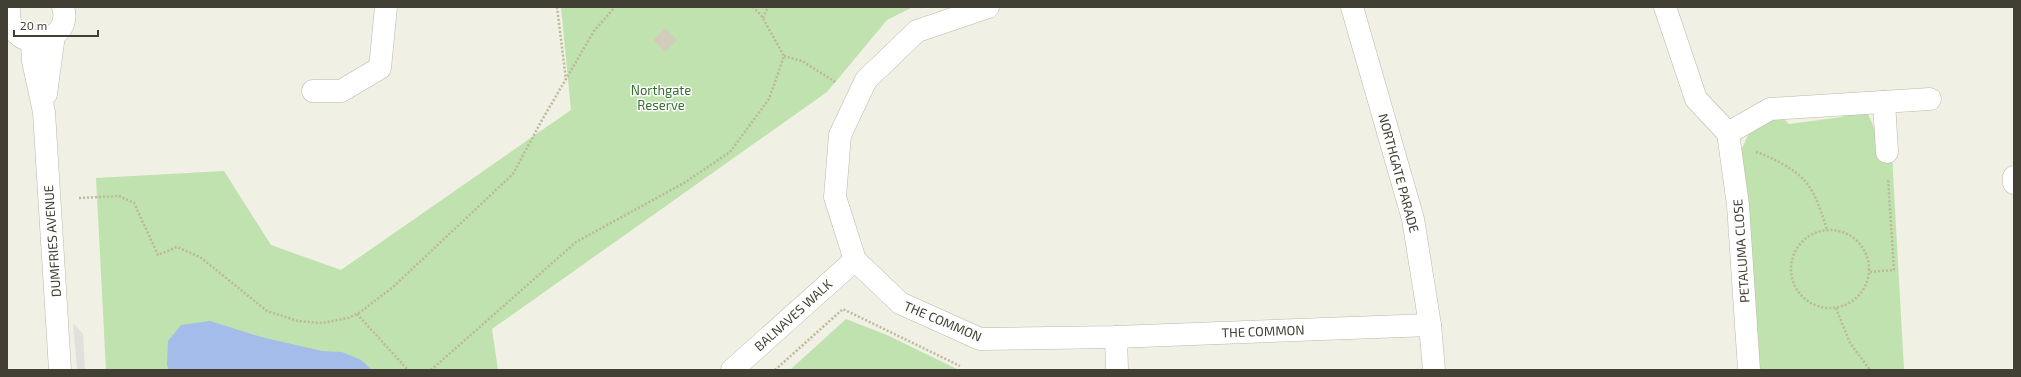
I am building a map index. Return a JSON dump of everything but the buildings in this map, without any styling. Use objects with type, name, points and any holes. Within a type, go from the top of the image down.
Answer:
[{"type":"street","name":"DUMFRIES AVENUE","points":[[9,7],[10,24],[33,61],[44,112],[60,370]]},
{"type":"street","points":[[18,35],[40,42],[54,35],[64,20],[63,7]]},
{"type":"street","points":[[313,91],[341,91],[380,68],[386,7]]},
{"type":"street","name":"THE COMMON","points":[[988,7],[917,31],[866,80],[840,135],[835,197],[855,260],[900,303],[980,339],[1116,337],[1430,325]]},
{"type":"street","name":"NORTHGATE PARADE","points":[[1352,7],[1413,219],[1430,325],[1434,369]]},
{"type":"street","points":[[1665,7],[1696,99],[1728,133],[1770,109],[1930,99]]},
{"type":"street","name":"DUMFRIES AVENUE","points":[[44,112],[54,35]]},
{"type":"street","points":[[1884,102],[1887,152]]},
{"type":"street","name":"PETALUMA CLOSE","points":[[1728,133],[1738,205],[1748,370]]},
{"type":"street","points":[[2014,177],[2014,183]]},
{"type":"street","name":"BALNAVES WALK","points":[[732,370],[855,260]]},
{"type":"street","points":[[1116,337],[1117,370]]},
{"type":"path","points":[[558,7],[566,81]]},
{"type":"path","points":[[79,198],[119,196],[134,203],[158,255],[177,247],[200,257],[267,311],[298,321],[322,323],[348,318],[357,314],[393,288],[513,174],[594,32],[615,7]]},
{"type":"path","points":[[753,7],[762,18],[784,56],[802,61],[840,85]]},
{"type":"path","points":[[762,18],[768,7]]},
{"type":"path","points":[[431,370],[576,242],[684,183],[730,152],[769,99],[784,56]]},
{"type":"path","points":[[1728,133],[1747,148],[1771,157],[1804,180],[1819,206],[1827,230]]},
{"type":"path","points":[[1870,272],[1894,270],[1887,152]]},
{"type":"path","points":[[1827,230],[1841,232],[1853,237],[1862,246],[1868,259],[1870,272],[1867,285],[1860,296],[1849,304],[1836,308],[1823,308],[1812,304],[1802,296],[1795,286],[1792,274],[1792,261],[1796,249],[1805,240],[1815,233],[1827,230]]},
{"type":"path","points":[[1836,308],[1850,343],[1870,370]]},
{"type":"path","points":[[775,370],[844,309],[960,366]]},
{"type":"path","points":[[357,314],[408,370]]},
{"type":"green space","name":"Northgate Reserve","points":[[561,7],[913,7],[887,20],[827,92],[492,329],[498,370],[106,370],[96,178],[224,171],[271,245],[341,270],[571,110]]},
{"type":"green space","points":[[1848,111],[1868,114],[1878,136],[1878,159],[1892,155],[1904,370],[1755,370],[1740,153],[1748,135],[1779,114],[1789,124],[1842,117]]},
{"type":"green space","points":[[846,319],[887,335],[959,370],[790,370]]},
{"type":"shaded area","points":[[73,323],[83,334],[85,370],[77,370]]},
{"type":"water","points":[[210,321],[261,337],[322,351],[342,352],[361,360],[372,370],[169,370],[167,365],[168,341],[181,325]]}]
